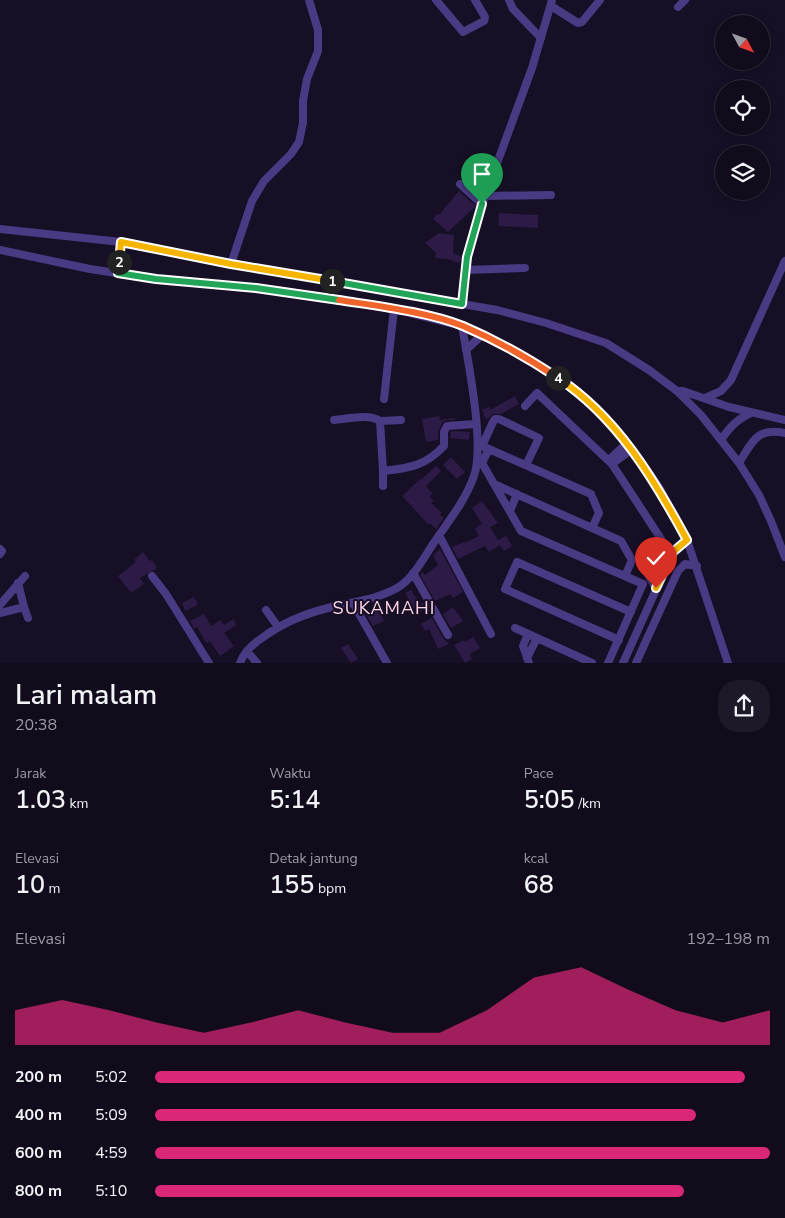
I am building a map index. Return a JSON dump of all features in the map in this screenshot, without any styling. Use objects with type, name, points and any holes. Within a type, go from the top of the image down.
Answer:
[{"type":"street","points":[[231,264],[252,201],[264,181],[291,154],[300,142],[303,122],[303,101],[307,79],[318,51],[318,30],[310,0]]},
{"type":"street","points":[[436,0],[463,32],[484,21],[485,17],[475,0]]},
{"type":"street","points":[[509,0],[517,14],[541,38]]},
{"type":"street","points":[[462,304],[469,246],[483,200],[552,3],[578,23],[582,22],[600,0]]},
{"type":"street","points":[[678,6],[685,0]]},
{"type":"street","points":[[460,184],[483,200],[551,195]]},
{"type":"street","points":[[0,229],[121,242],[231,264],[497,310],[593,338],[630,357],[677,391],[701,415],[738,463],[758,495],[783,544],[785,557]]},
{"type":"street","points":[[118,273],[121,242]]},
{"type":"street","points":[[0,250],[90,269],[156,279],[256,288],[394,309],[462,326],[526,358],[561,380],[595,408],[630,446],[658,487],[687,540],[728,663]]},
{"type":"street","points":[[705,398],[721,391],[731,380],[785,261]]},
{"type":"street","points":[[466,270],[525,268]]},
{"type":"street","points":[[384,399],[394,309]]},
{"type":"street","points":[[240,663],[247,651],[255,643],[278,627],[316,612],[353,603],[396,588],[413,573],[439,535],[464,497],[475,474],[477,458],[476,424],[462,326]]},
{"type":"street","points":[[466,350],[482,335]]},
{"type":"street","points":[[677,391],[683,391],[728,407],[785,420]]},
{"type":"street","points":[[525,406],[537,393],[611,462],[662,542],[661,550],[648,570],[648,575],[656,588]]},
{"type":"street","points":[[721,440],[732,425],[742,416],[751,413]]},
{"type":"street","points":[[334,420],[358,418],[376,418],[380,421],[402,420]]},
{"type":"street","points":[[526,465],[539,438],[499,419],[495,419],[482,446],[591,494],[600,513],[592,528]]},
{"type":"street","points":[[380,421],[383,486]]},
{"type":"street","points":[[383,471],[408,468],[424,462],[444,446],[444,432],[447,426],[476,424]]},
{"type":"street","points":[[738,463],[754,439],[763,433],[773,431],[785,433]]},
{"type":"street","points":[[611,462],[630,446]]},
{"type":"street","points":[[489,449],[482,463],[521,530],[643,584],[608,663]]},
{"type":"street","points":[[494,484],[622,541],[632,560],[625,576]]},
{"type":"street","points":[[510,511],[517,494]]},
{"type":"street","points":[[439,535],[491,634]]},
{"type":"street","points":[[623,663],[673,552],[687,540]]},
{"type":"street","points":[[0,549],[2,551],[0,554]]},
{"type":"street","points":[[619,640],[505,589],[517,562],[631,612]]},
{"type":"street","points":[[636,663],[678,571],[685,564],[697,566]]},
{"type":"street","points":[[413,573],[448,635]]},
{"type":"street","points":[[0,605],[25,576]]},
{"type":"street","points":[[152,576],[166,594],[209,663]]},
{"type":"street","points":[[18,583],[28,618]]},
{"type":"street","points":[[353,603],[387,663]]},
{"type":"street","points":[[0,613],[24,607]]},
{"type":"street","points":[[266,610],[278,627]]},
{"type":"street","points":[[515,628],[592,663]]},
{"type":"street","points":[[528,634],[523,646],[528,660]]},
{"type":"street","points":[[528,660],[537,638]]},
{"type":"street","points":[[247,651],[257,663]]},
{"type":"building","points":[[477,162],[486,175],[479,180],[483,184],[479,193],[466,182],[468,180],[464,176]]},
{"type":"building","points":[[459,191],[476,206],[448,232],[433,219],[437,214],[439,215]]},
{"type":"building","points":[[499,213],[538,215],[538,228],[498,226]]},
{"type":"building","points":[[439,233],[454,235],[453,253],[462,257],[459,263],[435,258],[436,253],[425,243]]},
{"type":"building","points":[[515,396],[519,404],[501,414],[493,414],[486,420],[482,410],[489,407],[490,410]]},
{"type":"building","points":[[439,416],[440,420],[455,418],[455,420],[446,420],[442,423],[438,432],[438,440],[426,442],[422,419]]},
{"type":"building","points":[[451,431],[470,432],[469,440],[450,438]]},
{"type":"building","points":[[451,457],[465,472],[457,479],[443,465]]},
{"type":"building","points":[[436,466],[441,471],[426,486],[433,494],[430,496],[434,501],[431,503],[442,513],[440,515],[444,518],[436,529],[430,523],[428,524],[402,496]]},
{"type":"building","points":[[482,501],[498,523],[490,527],[498,540],[506,536],[512,546],[504,551],[500,545],[489,552],[485,546],[458,559],[452,547],[479,536],[475,528],[482,524],[472,508]]},
{"type":"building","points":[[440,549],[463,592],[453,598],[450,594],[435,601],[420,575],[423,572],[425,575],[438,565],[433,555]]},
{"type":"building","points":[[143,552],[150,561],[152,560],[157,568],[140,578],[144,584],[131,593],[118,576],[136,562],[134,560]]},
{"type":"building","points":[[411,590],[420,604],[423,602],[426,608],[417,614],[405,593]]},
{"type":"building","points":[[194,597],[198,605],[185,611],[182,603]]},
{"type":"building","points":[[378,607],[384,621],[373,626],[365,613]]},
{"type":"building","points":[[453,607],[463,621],[451,628],[443,614]]},
{"type":"building","points":[[204,614],[211,626],[220,620],[224,625],[233,619],[236,625],[224,633],[234,646],[220,656],[210,641],[206,643],[197,627],[194,629],[190,621]]},
{"type":"building","points":[[432,618],[443,638],[449,644],[438,649],[429,629],[425,631],[421,624]]},
{"type":"building","points":[[473,637],[480,648],[470,654],[472,659],[465,663],[454,645],[464,640],[465,642]]},
{"type":"building","points":[[348,644],[358,659],[351,663],[341,648]]},
{"type":"district","name":"SUKAMAHI","points":[[384,608]]},
{"type":"route","points":[[482,204],[469,246],[462,304],[231,264],[121,242],[118,273],[156,279],[256,288],[394,309],[462,326],[502,344],[526,358],[561,380],[595,408],[631,448],[658,487],[687,540],[673,552],[656,588]]}]
